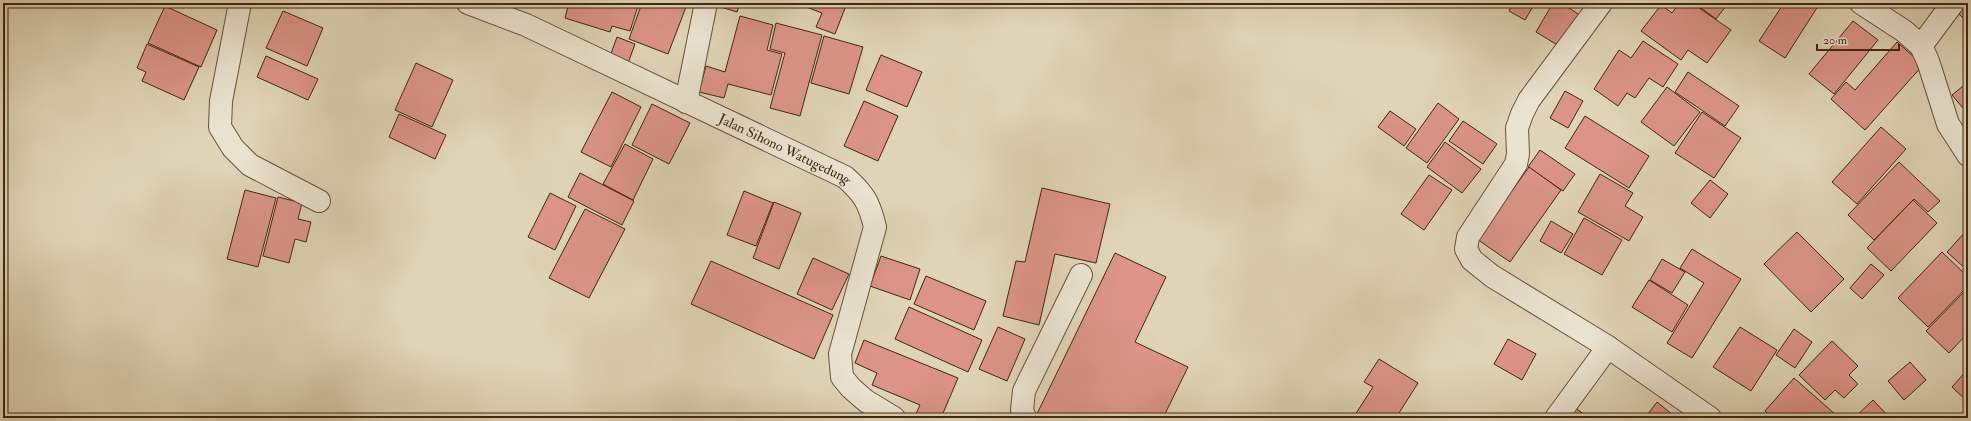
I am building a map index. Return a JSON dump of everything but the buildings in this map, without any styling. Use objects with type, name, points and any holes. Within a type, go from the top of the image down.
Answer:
[{"type":"street","points":[[240,3],[221,101],[220,127],[232,148],[250,165],[319,201]]},
{"type":"street","name":"Jalan Sihono Watugedung","points":[[468,3],[526,25],[845,177],[862,195],[870,207],[875,227],[840,354],[842,377],[851,388],[866,401],[894,418]]},
{"type":"street","points":[[686,102],[706,3]]},
{"type":"street","points":[[1601,3],[1529,100],[1517,128],[1518,154],[1516,164],[1468,236],[1466,249],[1472,260],[1492,276],[1608,347],[1710,418]]},
{"type":"street","points":[[1861,3],[1904,31],[1921,46],[1928,61],[1948,124],[1968,155]]},
{"type":"street","points":[[1921,46],[1953,3]]},
{"type":"street","points":[[1025,418],[1022,410],[1024,391],[1081,275]]},
{"type":"street","points":[[1556,418],[1608,347]]}]
